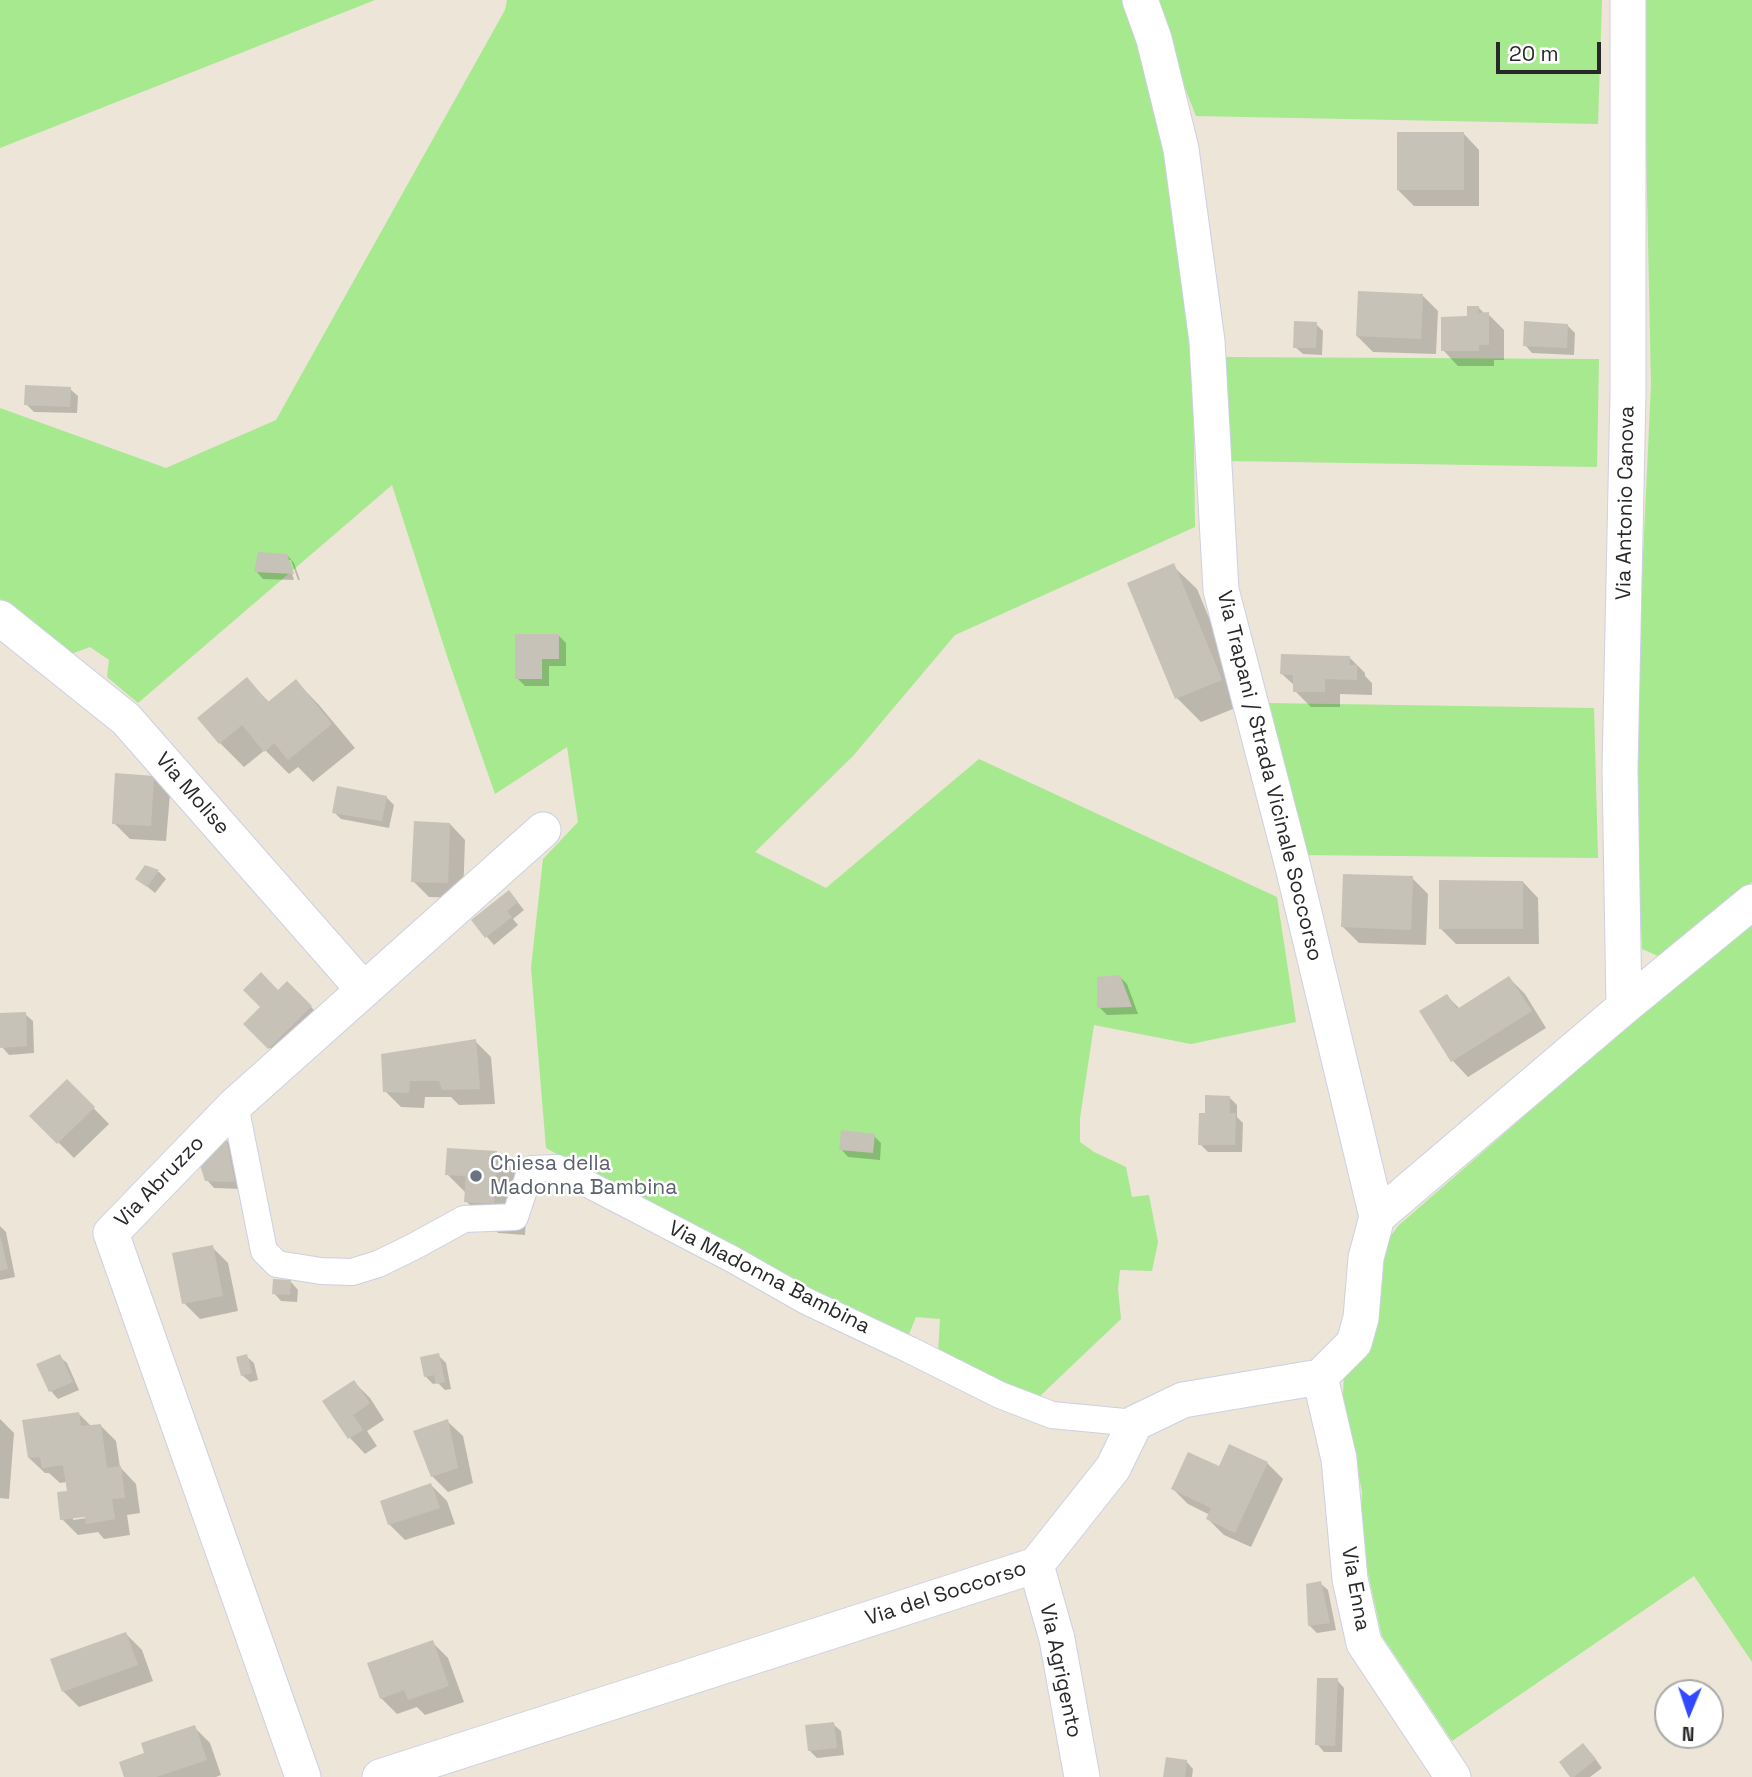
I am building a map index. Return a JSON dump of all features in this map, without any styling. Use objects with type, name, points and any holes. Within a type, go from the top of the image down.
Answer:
[{"type":"street","name":"Via Trapani / Strada Vicinale Soccorso","points":[[1140,0],[1154,38],[1183,163],[1207,341],[1221,590],[1293,867],[1377,1217]]},
{"type":"street","name":"Via Antonio Canova","points":[[1624,1007],[1620,770],[1628,393],[1628,0]]},
{"type":"street","name":"Via Molise","points":[[0,618],[126,719],[364,990]]},
{"type":"street","name":"Via Abruzzo","points":[[303,1777],[111,1233],[235,1105],[543,830]]},
{"type":"street","points":[[1135,1423],[1183,1401],[1320,1377],[1354,1343],[1361,1318],[1366,1258],[1377,1217],[1752,902]]},
{"type":"street","name":"Via Madonna Bambina","points":[[235,1105],[264,1251],[278,1264],[321,1271],[352,1272],[378,1264],[464,1219],[515,1217],[531,1169],[557,1168],[732,1259],[806,1301],[1000,1395],[1052,1415],[1135,1423]]},
{"type":"street","name":"Via Enna","points":[[1320,1377],[1339,1459],[1350,1579],[1364,1643],[1453,1777]]},
{"type":"street","name":"Via del Soccorso","points":[[380,1777],[1036,1565],[1113,1468],[1135,1423]]},
{"type":"street","name":"Via Agrigento","points":[[1036,1565],[1057,1639],[1082,1777]]},
{"type":"green space","points":[[0,0],[375,0],[0,148]]},
{"type":"green space","points":[[507,0],[1129,0],[1163,117],[1193,370],[1195,527],[955,635],[853,756],[755,852],[826,888],[979,759],[1277,897],[1296,1022],[1191,1044],[1094,1025],[1080,1118],[1080,1142],[1094,1152],[1126,1167],[1132,1197],[1149,1195],[1158,1242],[1152,1271],[1120,1270],[1118,1289],[1121,1319],[1040,1396],[1006,1388],[938,1354],[940,1319],[916,1317],[907,1339],[815,1295],[546,1148],[531,968],[543,859],[578,822],[567,747],[495,794],[392,485],[138,703],[107,677],[109,660],[90,647],[71,654],[0,599],[0,408],[166,468],[276,420],[505,10]]},
{"type":"green space","points":[[1150,0],[1602,0],[1598,124],[1196,116]]},
{"type":"green space","points":[[1643,0],[1752,0],[1752,882],[1658,956],[1642,949],[1633,768],[1651,385]]},
{"type":"green space","points":[[1222,357],[1599,359],[1597,467],[1228,461]]},
{"type":"green space","points":[[1268,703],[1594,708],[1598,858],[1303,855]]},
{"type":"green space","points":[[1752,918],[1752,1662],[1694,1576],[1452,1741],[1382,1636],[1360,1538],[1362,1492],[1343,1396],[1344,1370],[1382,1247],[1399,1225]]},
{"type":"building","points":[[1397,132],[1464,132],[1464,190],[1397,190]]},
{"type":"building","points":[[1358,291],[1423,294],[1421,339],[1356,336]]},
{"type":"building","points":[[1467,306],[1479,306],[1478,313],[1489,312],[1489,345],[1479,345],[1479,351],[1441,351],[1441,317],[1467,316]]},
{"type":"building","points":[[1294,321],[1317,322],[1316,348],[1293,348]]},
{"type":"building","points":[[1524,321],[1568,324],[1567,348],[1523,346]]},
{"type":"building","points":[[25,385],[71,387],[70,407],[24,405]]},
{"type":"building","points":[[258,552],[287,554],[294,574],[254,572]]},
{"type":"building","points":[[1174,563],[1222,680],[1175,699],[1127,583]]},
{"type":"building","points":[[515,634],[559,634],[559,659],[542,659],[542,679],[515,679]]},
{"type":"building","points":[[1281,654],[1350,656],[1350,665],[1357,665],[1357,680],[1325,679],[1325,692],[1293,692],[1293,675],[1280,674]]},
{"type":"building","points":[[247,677],[268,702],[296,679],[332,724],[288,760],[274,743],[264,752],[242,725],[219,744],[197,718]]},
{"type":"building","points":[[115,773],[154,776],[151,826],[112,824]]},
{"type":"building","points":[[337,786],[387,796],[382,821],[332,813]]},
{"type":"building","points":[[414,821],[450,823],[448,883],[411,882]]},
{"type":"building","points":[[145,865],[159,870],[147,887],[135,879]]},
{"type":"building","points":[[1343,874],[1413,876],[1411,930],[1341,927]]},
{"type":"building","points":[[1439,880],[1523,881],[1523,929],[1439,929]]},
{"type":"building","points":[[509,890],[518,902],[507,911],[512,917],[485,938],[471,920]]},
{"type":"building","points":[[261,972],[278,990],[287,981],[312,1006],[268,1049],[243,1024],[260,1007],[243,990]]},
{"type":"building","points":[[1120,975],[1132,1007],[1097,1008],[1097,977]]},
{"type":"building","points":[[1509,976],[1532,1011],[1451,1062],[1419,1011],[1447,994],[1457,1009]]},
{"type":"building","points":[[26,1012],[27,1046],[0,1048],[0,1013]]},
{"type":"building","points":[[476,1039],[480,1089],[442,1090],[439,1081],[410,1081],[409,1093],[383,1092],[381,1054]]},
{"type":"building","points":[[67,1079],[95,1107],[57,1144],[29,1116]]},
{"type":"building","points":[[1205,1095],[1230,1096],[1230,1113],[1236,1113],[1235,1145],[1198,1145],[1199,1113],[1205,1113]]},
{"type":"building","points":[[841,1130],[875,1134],[873,1153],[839,1150]]},
{"type":"building","points":[[226,1138],[235,1182],[205,1181],[199,1162]]},
{"type":"building","name":"Chiesa della Madonna Bambina","points":[[447,1148],[497,1151],[494,1204],[464,1202],[466,1176],[445,1175]]},
{"type":"building","points":[[0,1235],[8,1269],[0,1271]]},
{"type":"building","points":[[213,1245],[223,1296],[182,1304],[172,1253]]},
{"type":"building","points":[[273,1279],[291,1280],[290,1295],[272,1294]]},
{"type":"building","points":[[439,1353],[445,1382],[436,1384],[434,1375],[424,1377],[420,1357]]},
{"type":"building","points":[[60,1354],[73,1382],[49,1392],[36,1364]]},
{"type":"building","points":[[247,1354],[252,1373],[241,1376],[236,1357]]},
{"type":"building","points":[[354,1380],[370,1403],[353,1415],[363,1430],[348,1439],[322,1401]]},
{"type":"building","points":[[79,1412],[81,1426],[101,1424],[107,1468],[121,1466],[125,1498],[112,1499],[115,1519],[86,1524],[85,1517],[60,1520],[57,1492],[67,1491],[63,1465],[42,1468],[40,1457],[28,1458],[22,1420]]},
{"type":"building","points":[[448,1419],[458,1468],[431,1477],[413,1431]]},
{"type":"building","points":[[1229,1444],[1268,1462],[1235,1533],[1206,1519],[1211,1508],[1171,1489],[1188,1452],[1219,1466]]},
{"type":"building","points":[[431,1483],[440,1508],[388,1525],[380,1501]]},
{"type":"building","points":[[1321,1581],[1330,1623],[1308,1626],[1306,1584]]},
{"type":"building","points":[[126,1632],[138,1665],[62,1692],[50,1659]]},
{"type":"building","points":[[433,1640],[449,1686],[408,1700],[404,1690],[380,1699],[367,1663]]},
{"type":"building","points":[[1317,1678],[1338,1678],[1335,1746],[1315,1745]]},
{"type":"building","points":[[834,1722],[837,1748],[808,1751],[805,1725]]},
{"type":"building","points":[[195,1725],[207,1760],[156,1777],[124,1777],[119,1762],[144,1753],[141,1743]]},
{"type":"building","points":[[1583,1743],[1596,1759],[1574,1777],[1570,1777],[1559,1762]]},
{"type":"building","points":[[1166,1757],[1187,1760],[1185,1777],[1163,1777]]},
{"type":"place","name":"Chiesa della Madonna Bambina","points":[[476,1176]]}]
